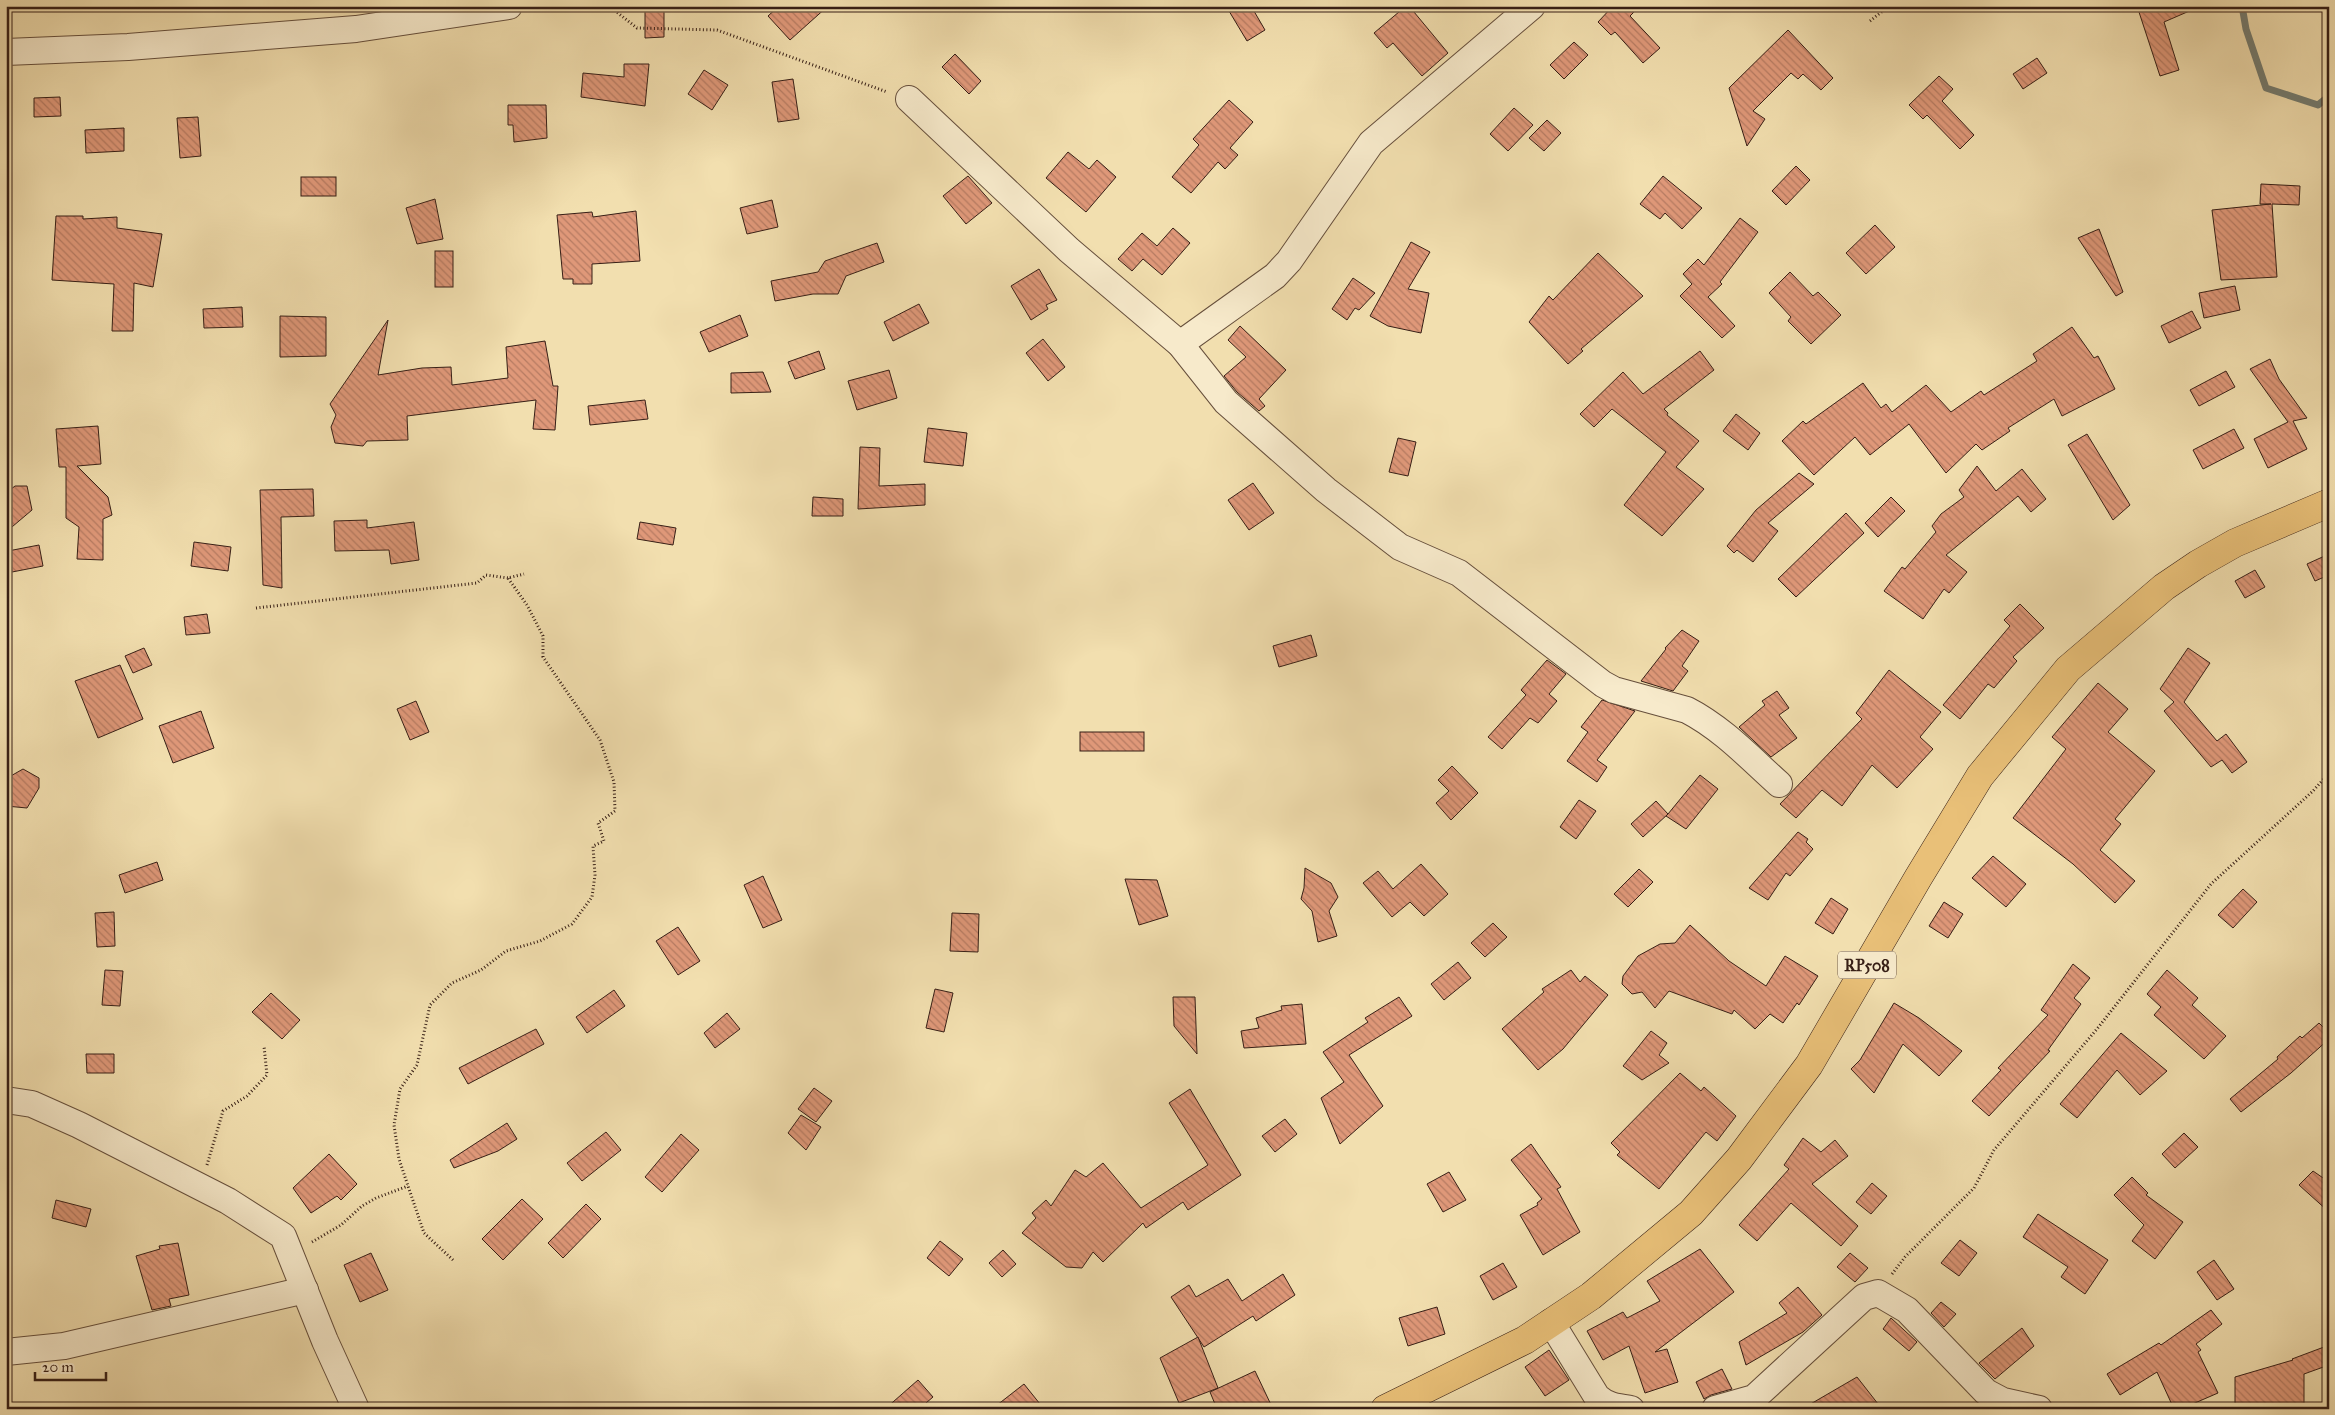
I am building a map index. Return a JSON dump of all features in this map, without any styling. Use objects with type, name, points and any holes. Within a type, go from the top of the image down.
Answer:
[{"type":"main road","name":"RP508","points":[[1385,1409],[1526,1340],[1591,1296],[1691,1213],[1739,1159],[1809,1065],[1980,776],[2068,669],[2164,587],[2198,564],[2235,544],[2329,503]]},
{"type":"street","points":[[6,52],[128,47],[356,29],[509,6]]},
{"type":"street","points":[[1180,344],[1275,276],[1289,261],[1371,143],[1532,6]]},
{"type":"street","points":[[909,99],[1069,250],[1180,344],[1226,402],[1326,490],[1400,547],[1459,573],[1614,690],[1687,710],[1697,715],[1739,748],[1779,784]]},
{"type":"street","points":[[6,1100],[32,1104],[200,1186],[228,1201],[282,1236],[356,1409]]},
{"type":"street","points":[[6,1352],[64,1346],[305,1290]]},
{"type":"street","points":[[1715,1409],[1754,1398],[1864,1297],[1878,1293],[1907,1310],[1986,1392],[2003,1401],[2039,1409]]},
{"type":"street","points":[[1551,1322],[1597,1397],[1604,1403],[1614,1407],[1631,1409]]},
{"type":"path","points":[[609,6],[637,28],[717,30],[909,99]]},
{"type":"path","points":[[1870,21],[1889,6]]},
{"type":"path","points":[[256,608],[476,583],[486,575],[508,578],[524,574]]},
{"type":"path","points":[[453,1260],[424,1233],[399,1159],[394,1125],[400,1088],[417,1065],[430,1005],[452,983],[481,970],[506,952],[540,941],[572,924],[592,897],[595,875],[593,846],[604,841],[598,824],[615,811],[614,782],[600,740],[543,657],[543,636],[527,605],[508,578]]},
{"type":"path","points":[[1878,1293],[1905,1257],[1974,1188],[1994,1150],[2097,1029],[2211,884],[2313,791],[2329,774]]},
{"type":"path","points":[[200,1186],[223,1111],[247,1096],[267,1075],[264,1046]]},
{"type":"path","points":[[292,1257],[341,1225],[362,1206],[376,1198],[408,1186]]},
{"type":"building","points":[[645,6],[664,6],[664,37],[645,38]]},
{"type":"building","points":[[779,6],[828,6],[790,40],[768,16]]},
{"type":"building","points":[[1226,6],[1251,6],[1265,30],[1247,41]]},
{"type":"building","points":[[1406,6],[1409,6],[1448,53],[1422,76],[1393,43],[1387,48],[1374,33]]},
{"type":"building","points":[[1613,6],[1640,6],[1630,16],[1660,48],[1643,63],[1615,32],[1611,35],[1598,22]]},
{"type":"building","points":[[2137,6],[2201,6],[2164,22],[2179,70],[2160,76]]},
{"type":"building","points":[[1788,30],[1833,78],[1821,90],[1803,74],[1798,79],[1791,73],[1753,111],[1765,119],[1747,146],[1729,88]]},
{"type":"building","points":[[1574,42],[1588,55],[1564,79],[1550,65]]},
{"type":"building","points":[[955,54],[981,81],[969,94],[942,67]]},
{"type":"building","points":[[2037,58],[2047,73],[2023,89],[2013,74]]},
{"type":"building","points":[[624,64],[649,64],[645,106],[581,97],[583,73],[624,77]]},
{"type":"building","points":[[704,70],[728,85],[712,110],[688,94]]},
{"type":"building","points":[[1939,76],[1953,89],[1942,101],[1974,135],[1960,149],[1927,115],[1923,119],[1909,105]]},
{"type":"building","points":[[793,79],[799,119],[778,122],[772,82]]},
{"type":"building","points":[[60,97],[61,116],[34,117],[34,98]]},
{"type":"building","points":[[1229,100],[1253,122],[1230,148],[1238,155],[1225,169],[1218,162],[1191,193],[1172,177],[1199,145],[1193,139]]},
{"type":"building","points":[[508,105],[546,105],[547,138],[514,142],[513,125],[508,125]]},
{"type":"building","points":[[1514,108],[1533,125],[1508,151],[1490,134]]},
{"type":"building","points":[[198,117],[201,156],[180,158],[177,118]]},
{"type":"building","points":[[1547,120],[1561,133],[1544,151],[1529,138]]},
{"type":"building","points":[[124,128],[124,151],[86,153],[85,130]]},
{"type":"building","points":[[1068,152],[1089,169],[1097,160],[1116,177],[1086,212],[1046,178]]},
{"type":"building","points":[[1796,166],[1810,180],[1786,205],[1772,191]]},
{"type":"building","points":[[968,176],[992,203],[966,224],[943,196]]},
{"type":"building","points":[[1663,176],[1702,208],[1682,229],[1665,213],[1660,219],[1640,204]]},
{"type":"building","points":[[301,177],[336,177],[336,196],[301,196]]},
{"type":"building","points":[[2261,184],[2300,186],[2299,205],[2272,204],[2277,277],[2221,280],[2212,210],[2271,204],[2260,204]]},
{"type":"building","points":[[435,199],[443,239],[417,244],[406,208]]},
{"type":"building","points":[[772,200],[778,227],[747,234],[740,208]]},
{"type":"building","points":[[636,211],[640,261],[592,264],[592,284],[573,284],[573,279],[563,279],[557,215],[592,212],[593,217]]},
{"type":"building","points":[[56,216],[83,216],[83,219],[117,217],[117,228],[162,234],[153,287],[134,283],[133,331],[112,331],[114,284],[52,280]]},
{"type":"building","points":[[1740,218],[1758,232],[1720,282],[1722,284],[1708,297],[1735,326],[1722,338],[1680,296],[1692,284],[1683,274],[1698,259],[1704,265]]},
{"type":"building","points":[[1875,225],[1895,247],[1866,274],[1846,253]]},
{"type":"building","points":[[1173,228],[1190,243],[1162,275],[1143,259],[1132,271],[1118,259],[1142,233],[1157,246]]},
{"type":"building","points":[[2099,229],[2123,292],[2116,296],[2078,238]]},
{"type":"building","points":[[1411,242],[1430,252],[1408,289],[1429,293],[1421,333],[1388,326],[1370,316]]},
{"type":"building","points":[[877,243],[884,262],[846,276],[838,294],[813,294],[775,301],[771,281],[818,272],[825,261]]},
{"type":"building","points":[[435,251],[453,251],[453,287],[435,287]]},
{"type":"building","points":[[1598,253],[1643,296],[1581,349],[1583,351],[1568,364],[1529,322],[1549,296],[1553,300]]},
{"type":"building","points":[[1039,269],[1057,300],[1046,305],[1048,309],[1031,320],[1011,286]]},
{"type":"building","points":[[1790,272],[1813,296],[1818,292],[1841,315],[1811,344],[1788,321],[1791,317],[1769,293]]},
{"type":"building","points":[[1353,278],[1375,293],[1359,310],[1355,308],[1347,320],[1332,309]]},
{"type":"building","points":[[2235,286],[2240,310],[2204,318],[2199,293]]},
{"type":"building","points":[[919,304],[929,323],[893,341],[884,322]]},
{"type":"building","points":[[242,307],[243,327],[204,328],[203,309]]},
{"type":"building","points":[[2192,311],[2201,328],[2169,343],[2161,326]]},
{"type":"building","points":[[740,315],[748,336],[709,352],[700,332]]},
{"type":"building","points":[[280,316],[326,317],[326,356],[280,357]]},
{"type":"building","points":[[388,320],[378,375],[422,368],[451,367],[452,385],[508,378],[506,347],[545,341],[553,386],[558,386],[555,430],[533,429],[536,400],[407,416],[408,440],[367,441],[363,446],[335,443],[331,427],[336,415],[330,404]]},
{"type":"building","points":[[1240,326],[1286,370],[1259,399],[1265,406],[1259,411],[1237,392],[1224,376],[1246,357],[1228,340]]},
{"type":"building","points":[[2072,327],[2094,358],[2098,356],[2115,389],[2062,416],[2054,399],[2008,428],[2010,431],[1982,450],[1976,444],[1946,473],[1909,424],[1870,455],[1855,437],[1814,475],[1782,441],[1803,421],[1806,424],[1863,383],[1881,408],[1886,404],[1892,412],[1926,385],[1951,412],[1981,391],[1984,395],[2037,361],[2033,354]]},
{"type":"building","points":[[1043,339],[1065,367],[1048,381],[1026,353]]},
{"type":"building","points":[[819,351],[825,369],[795,379],[788,362]]},
{"type":"building","points":[[1700,351],[1714,370],[1664,409],[1668,413],[1667,415],[1699,441],[1676,467],[1704,489],[1662,536],[1624,505],[1666,452],[1612,409],[1594,427],[1580,414],[1623,372],[1643,394]]},
{"type":"building","points":[[2270,359],[2279,379],[2307,418],[2293,421],[2307,449],[2268,468],[2254,439],[2288,422],[2250,369]]},
{"type":"building","points":[[889,370],[897,398],[857,410],[848,381]]},
{"type":"building","points":[[2226,371],[2235,387],[2199,406],[2190,390]]},
{"type":"building","points":[[763,372],[771,392],[731,393],[731,373]]},
{"type":"building","points":[[645,400],[648,419],[590,425],[588,406]]},
{"type":"building","points":[[1736,414],[1760,433],[1748,450],[1723,431]]},
{"type":"building","points":[[98,426],[101,464],[77,466],[108,497],[112,515],[103,519],[103,560],[77,559],[79,527],[66,518],[66,467],[59,467],[56,429]]},
{"type":"building","points":[[928,428],[967,433],[963,466],[924,462]]},
{"type":"building","points":[[2234,429],[2244,448],[2203,469],[2193,450]]},
{"type":"building","points":[[2087,434],[2130,505],[2113,520],[2068,445]]},
{"type":"building","points":[[1398,438],[1416,442],[1408,476],[1389,472]]},
{"type":"building","points":[[860,447],[880,448],[879,486],[925,484],[925,505],[858,509]]},
{"type":"building","points":[[1977,466],[1996,491],[2022,469],[2046,499],[2031,512],[2018,496],[1946,555],[1967,572],[1949,593],[1944,589],[1923,619],[1884,591],[1902,567],[1905,569],[1936,532],[1932,526],[1941,514],[1964,497],[1959,490]]},
{"type":"building","points":[[1799,473],[1814,484],[1768,523],[1778,531],[1753,562],[1737,550],[1734,553],[1727,546],[1756,510]]},
{"type":"building","points":[[1253,483],[1274,513],[1249,530],[1228,500]]},
{"type":"building","points":[[15,486],[27,486],[32,510],[6,532],[6,493]]},
{"type":"building","points":[[313,489],[314,516],[281,517],[282,588],[263,585],[260,490]]},
{"type":"building","points":[[813,497],[843,499],[843,516],[812,516]]},
{"type":"building","points":[[1891,497],[1905,511],[1878,537],[1865,523]]},
{"type":"building","points":[[1846,513],[1864,533],[1796,597],[1778,579]]},
{"type":"building","points":[[367,520],[367,528],[414,522],[419,560],[391,564],[389,550],[335,551],[334,521]]},
{"type":"building","points":[[640,522],[676,528],[673,545],[637,539]]},
{"type":"building","points":[[194,542],[231,547],[228,571],[191,566]]},
{"type":"building","points":[[39,545],[43,566],[12,572],[8,551]]},
{"type":"building","points":[[2329,554],[2329,575],[2315,581],[2307,564]]},
{"type":"building","points":[[2255,570],[2265,587],[2245,598],[2235,581]]},
{"type":"building","points":[[2020,604],[2044,628],[2013,657],[2017,661],[1994,688],[1988,684],[1960,719],[1943,705],[2010,626],[2004,620]]},
{"type":"building","points":[[207,614],[210,633],[186,635],[184,617]]},
{"type":"building","points":[[1682,630],[1699,641],[1682,666],[1688,671],[1673,691],[1641,681],[1665,648]]},
{"type":"building","points":[[1311,635],[1317,656],[1279,667],[1273,646]]},
{"type":"building","points":[[144,648],[152,665],[133,673],[125,656]]},
{"type":"building","points":[[2188,648],[2210,663],[2184,702],[2217,741],[2226,734],[2247,762],[2232,773],[2222,760],[2211,767],[2164,711],[2174,702],[2160,689]]},
{"type":"building","points":[[1547,660],[1566,674],[1549,694],[1557,701],[1538,723],[1530,718],[1502,749],[1488,737],[1526,695],[1521,690]]},
{"type":"building","points":[[120,665],[143,719],[98,738],[75,681]]},
{"type":"building","points":[[1889,670],[1941,712],[1920,737],[1933,749],[1897,788],[1872,765],[1842,806],[1822,790],[1796,818],[1780,804],[1862,719],[1856,713]]},
{"type":"building","points":[[2098,683],[2128,709],[2108,732],[2155,771],[2115,819],[2121,824],[2100,850],[2135,881],[2115,903],[2073,864],[2013,818],[2066,749],[2052,737]]},
{"type":"building","points":[[1777,691],[1789,708],[1779,715],[1797,738],[1771,757],[1739,727],[1765,705],[1762,701]]},
{"type":"building","points":[[1602,700],[1635,711],[1597,760],[1607,767],[1597,782],[1567,761],[1588,732],[1581,727]]},
{"type":"building","points":[[416,701],[429,732],[410,740],[397,709]]},
{"type":"building","points":[[201,711],[214,748],[173,763],[159,726]]},
{"type":"building","points":[[1080,732],[1144,732],[1144,751],[1080,751]]},
{"type":"building","points":[[1452,766],[1478,793],[1451,820],[1436,803],[1449,791],[1438,780]]},
{"type":"building","points":[[23,769],[39,778],[39,788],[27,808],[6,806],[6,790],[11,788],[9,777]]},
{"type":"building","points":[[1700,775],[1718,789],[1686,829],[1666,816]]},
{"type":"building","points":[[1579,800],[1596,811],[1576,839],[1560,827]]},
{"type":"building","points":[[1656,801],[1668,814],[1643,837],[1631,824]]},
{"type":"building","points":[[1798,832],[1808,839],[1806,842],[1813,849],[1790,876],[1786,873],[1768,900],[1749,888]]},
{"type":"building","points":[[1993,856],[2026,884],[2006,907],[1972,878]]},
{"type":"building","points":[[157,862],[163,880],[125,893],[119,875]]},
{"type":"building","points":[[1421,864],[1448,894],[1424,916],[1410,902],[1392,917],[1363,883],[1378,871],[1393,889]]},
{"type":"building","points":[[1305,868],[1331,883],[1338,897],[1329,911],[1337,936],[1318,942],[1312,911],[1301,899],[1304,888]]},
{"type":"building","points":[[1639,869],[1653,882],[1628,907],[1614,894]]},
{"type":"building","points":[[763,876],[782,920],[763,928],[744,885]]},
{"type":"building","points":[[1125,879],[1157,880],[1168,916],[1139,925]]},
{"type":"building","points":[[2243,889],[2257,902],[2233,928],[2218,915]]},
{"type":"building","points":[[1831,898],[1848,909],[1833,934],[1815,923]]},
{"type":"building","points":[[1944,902],[1963,914],[1948,938],[1929,926]]},
{"type":"building","points":[[114,912],[115,946],[97,947],[95,913]]},
{"type":"building","points":[[952,913],[979,914],[978,952],[950,951]]},
{"type":"building","points":[[1493,923],[1507,937],[1485,957],[1471,943]]},
{"type":"building","points":[[1690,925],[1729,961],[1766,986],[1785,956],[1818,976],[1799,1005],[1797,1003],[1783,1023],[1770,1014],[1755,1029],[1734,1010],[1732,1014],[1669,991],[1655,1008],[1642,992],[1632,994],[1622,984],[1623,976],[1638,956],[1660,944],[1675,943]]},
{"type":"building","points":[[678,927],[700,961],[678,975],[656,941]]},
{"type":"building","points":[[1458,962],[1471,978],[1444,1000],[1431,984]]},
{"type":"building","points":[[2073,964],[2090,978],[2074,998],[2081,1004],[2048,1050],[2050,1051],[1989,1116],[1972,1101],[2001,1070],[1998,1068],[2048,1015],[2041,1010]]},
{"type":"building","points":[[105,970],[123,971],[120,1006],[102,1005]]},
{"type":"building","points":[[1571,970],[1580,982],[1585,976],[1608,995],[1563,1049],[1538,1070],[1502,1029],[1544,992],[1542,989]]},
{"type":"building","points":[[2167,970],[2198,998],[2192,1005],[2226,1036],[2204,1059],[2154,1015],[2161,1007],[2147,994]]},
{"type":"building","points":[[935,989],[953,993],[944,1032],[926,1028]]},
{"type":"building","points":[[614,990],[625,1006],[587,1033],[576,1017]]},
{"type":"building","points":[[271,993],[300,1020],[282,1039],[252,1012]]},
{"type":"building","points":[[1173,997],[1195,997],[1197,1054],[1174,1026]]},
{"type":"building","points":[[1399,997],[1412,1016],[1349,1055],[1383,1106],[1340,1144],[1321,1098],[1344,1082],[1323,1052],[1368,1022],[1365,1018]]},
{"type":"building","points":[[1894,1003],[1919,1018],[1962,1051],[1939,1076],[1903,1044],[1874,1093],[1851,1069],[1860,1060]]},
{"type":"building","points":[[1302,1004],[1306,1044],[1244,1048],[1241,1031],[1259,1028],[1256,1018],[1282,1010],[1281,1006]]},
{"type":"building","points":[[727,1013],[740,1029],[715,1048],[704,1033]]},
{"type":"building","points":[[2319,1023],[2329,1033],[2329,1039],[2291,1073],[2241,1112],[2230,1099],[2278,1059],[2277,1057],[2300,1036],[2302,1038]]},
{"type":"building","points":[[536,1029],[544,1044],[468,1084],[459,1068]]},
{"type":"building","points":[[1651,1031],[1667,1043],[1659,1055],[1669,1063],[1642,1080],[1623,1066]]},
{"type":"building","points":[[2121,1033],[2167,1071],[2140,1095],[2117,1070],[2077,1118],[2060,1104]]},
{"type":"building","points":[[86,1054],[114,1054],[114,1073],[87,1073]]},
{"type":"building","points":[[1680,1073],[1701,1091],[1704,1087],[1736,1116],[1717,1141],[1706,1132],[1659,1189],[1617,1155],[1620,1152],[1611,1143]]},
{"type":"building","points":[[814,1088],[832,1101],[816,1122],[798,1109]]},
{"type":"building","points":[[1190,1089],[1241,1175],[1188,1210],[1183,1202],[1146,1228],[1143,1223],[1103,1262],[1093,1252],[1082,1268],[1066,1267],[1022,1233],[1036,1218],[1032,1213],[1046,1200],[1051,1206],[1075,1170],[1086,1177],[1103,1163],[1141,1208],[1208,1165],[1169,1103]]},
{"type":"building","points":[[801,1115],[821,1127],[806,1150],[788,1133]]},
{"type":"building","points":[[1285,1119],[1297,1134],[1275,1152],[1262,1136]]},
{"type":"building","points":[[507,1123],[517,1139],[498,1151],[454,1168],[450,1160]]},
{"type":"building","points":[[606,1132],[621,1150],[582,1181],[567,1163]]},
{"type":"building","points":[[2184,1133],[2198,1147],[2175,1168],[2162,1154]]},
{"type":"building","points":[[681,1134],[699,1150],[662,1192],[645,1177]]},
{"type":"building","points":[[1803,1138],[1821,1152],[1835,1140],[1848,1156],[1812,1184],[1858,1226],[1841,1246],[1791,1203],[1757,1241],[1739,1225],[1789,1169],[1784,1165]]},
{"type":"building","points":[[1531,1144],[1561,1187],[1557,1189],[1580,1232],[1543,1255],[1520,1215],[1538,1205],[1537,1203],[1542,1199],[1511,1160]]},
{"type":"building","points":[[329,1154],[357,1184],[341,1200],[337,1196],[311,1213],[293,1188]]},
{"type":"building","points":[[2313,1171],[2329,1182],[2329,1212],[2299,1185]]},
{"type":"building","points":[[1449,1172],[1466,1200],[1443,1212],[1427,1184]]},
{"type":"building","points":[[2132,1177],[2148,1193],[2146,1195],[2183,1222],[2155,1259],[2132,1241],[2144,1225],[2114,1195]]},
{"type":"building","points":[[1872,1183],[1887,1196],[1871,1214],[1856,1202]]},
{"type":"building","points":[[522,1199],[543,1219],[503,1260],[482,1239]]},
{"type":"building","points":[[56,1200],[91,1209],[86,1227],[52,1218]]},
{"type":"building","points":[[586,1204],[601,1219],[563,1258],[548,1243]]},
{"type":"building","points":[[2038,1214],[2108,1260],[2085,1294],[2061,1277],[2068,1267],[2023,1237]]},
{"type":"building","points":[[1960,1240],[1977,1253],[1959,1276],[1941,1263]]},
{"type":"building","points":[[940,1241],[963,1259],[949,1276],[927,1258]]},
{"type":"building","points":[[178,1243],[189,1295],[169,1299],[171,1306],[152,1310],[136,1256],[160,1249],[159,1246]]},
{"type":"building","points":[[1700,1249],[1734,1292],[1655,1352],[1667,1349],[1678,1382],[1645,1393],[1629,1346],[1603,1360],[1587,1331],[1623,1312],[1627,1318],[1660,1301],[1647,1281]]},
{"type":"building","points":[[1003,1250],[1016,1264],[1002,1277],[989,1263]]},
{"type":"building","points":[[371,1253],[388,1290],[360,1302],[344,1265]]},
{"type":"building","points":[[1850,1253],[1868,1268],[1855,1282],[1837,1267]]},
{"type":"building","points":[[2214,1260],[2234,1289],[2217,1300],[2197,1272]]},
{"type":"building","points":[[1503,1263],[1517,1287],[1493,1300],[1480,1276]]},
{"type":"building","points":[[1283,1274],[1295,1295],[1256,1321],[1253,1316],[1204,1347],[1171,1297],[1189,1285],[1196,1297],[1228,1279],[1242,1301]]},
{"type":"building","points":[[1798,1287],[1822,1315],[1803,1332],[1746,1365],[1739,1342],[1787,1313],[1779,1303]]},
{"type":"building","points":[[1941,1302],[1956,1314],[1944,1327],[1931,1313]]},
{"type":"building","points":[[1437,1307],[1445,1334],[1408,1346],[1399,1318]]},
{"type":"building","points":[[2211,1310],[2222,1324],[2196,1344],[2201,1350],[2198,1352],[2218,1393],[2181,1409],[2174,1409],[2157,1372],[2120,1395],[2107,1374],[2159,1343],[2161,1345]]},
{"type":"building","points":[[1891,1318],[1917,1342],[1909,1351],[1883,1329]]},
{"type":"building","points":[[2022,1328],[2034,1346],[1995,1379],[1979,1363]]},
{"type":"building","points":[[1198,1337],[1218,1388],[1179,1403],[1160,1358]]},
{"type":"building","points":[[2324,1347],[2329,1365],[2304,1374],[2304,1409],[2235,1409],[2235,1377],[2293,1360]]},
{"type":"building","points":[[1549,1350],[1569,1380],[1545,1396],[1525,1367]]},
{"type":"building","points":[[1722,1369],[1732,1389],[1704,1399],[1696,1382]]},
{"type":"building","points":[[1255,1371],[1273,1409],[1217,1409],[1210,1392]]},
{"type":"building","points":[[1857,1377],[1882,1409],[1802,1409]]},
{"type":"building","points":[[918,1380],[933,1397],[919,1409],[885,1409]]},
{"type":"building","points":[[1024,1384],[1044,1409],[992,1409]]},
{"type":"waterway","points":[[2242,6],[2246,29],[2266,88],[2318,105],[2329,96]]}]
